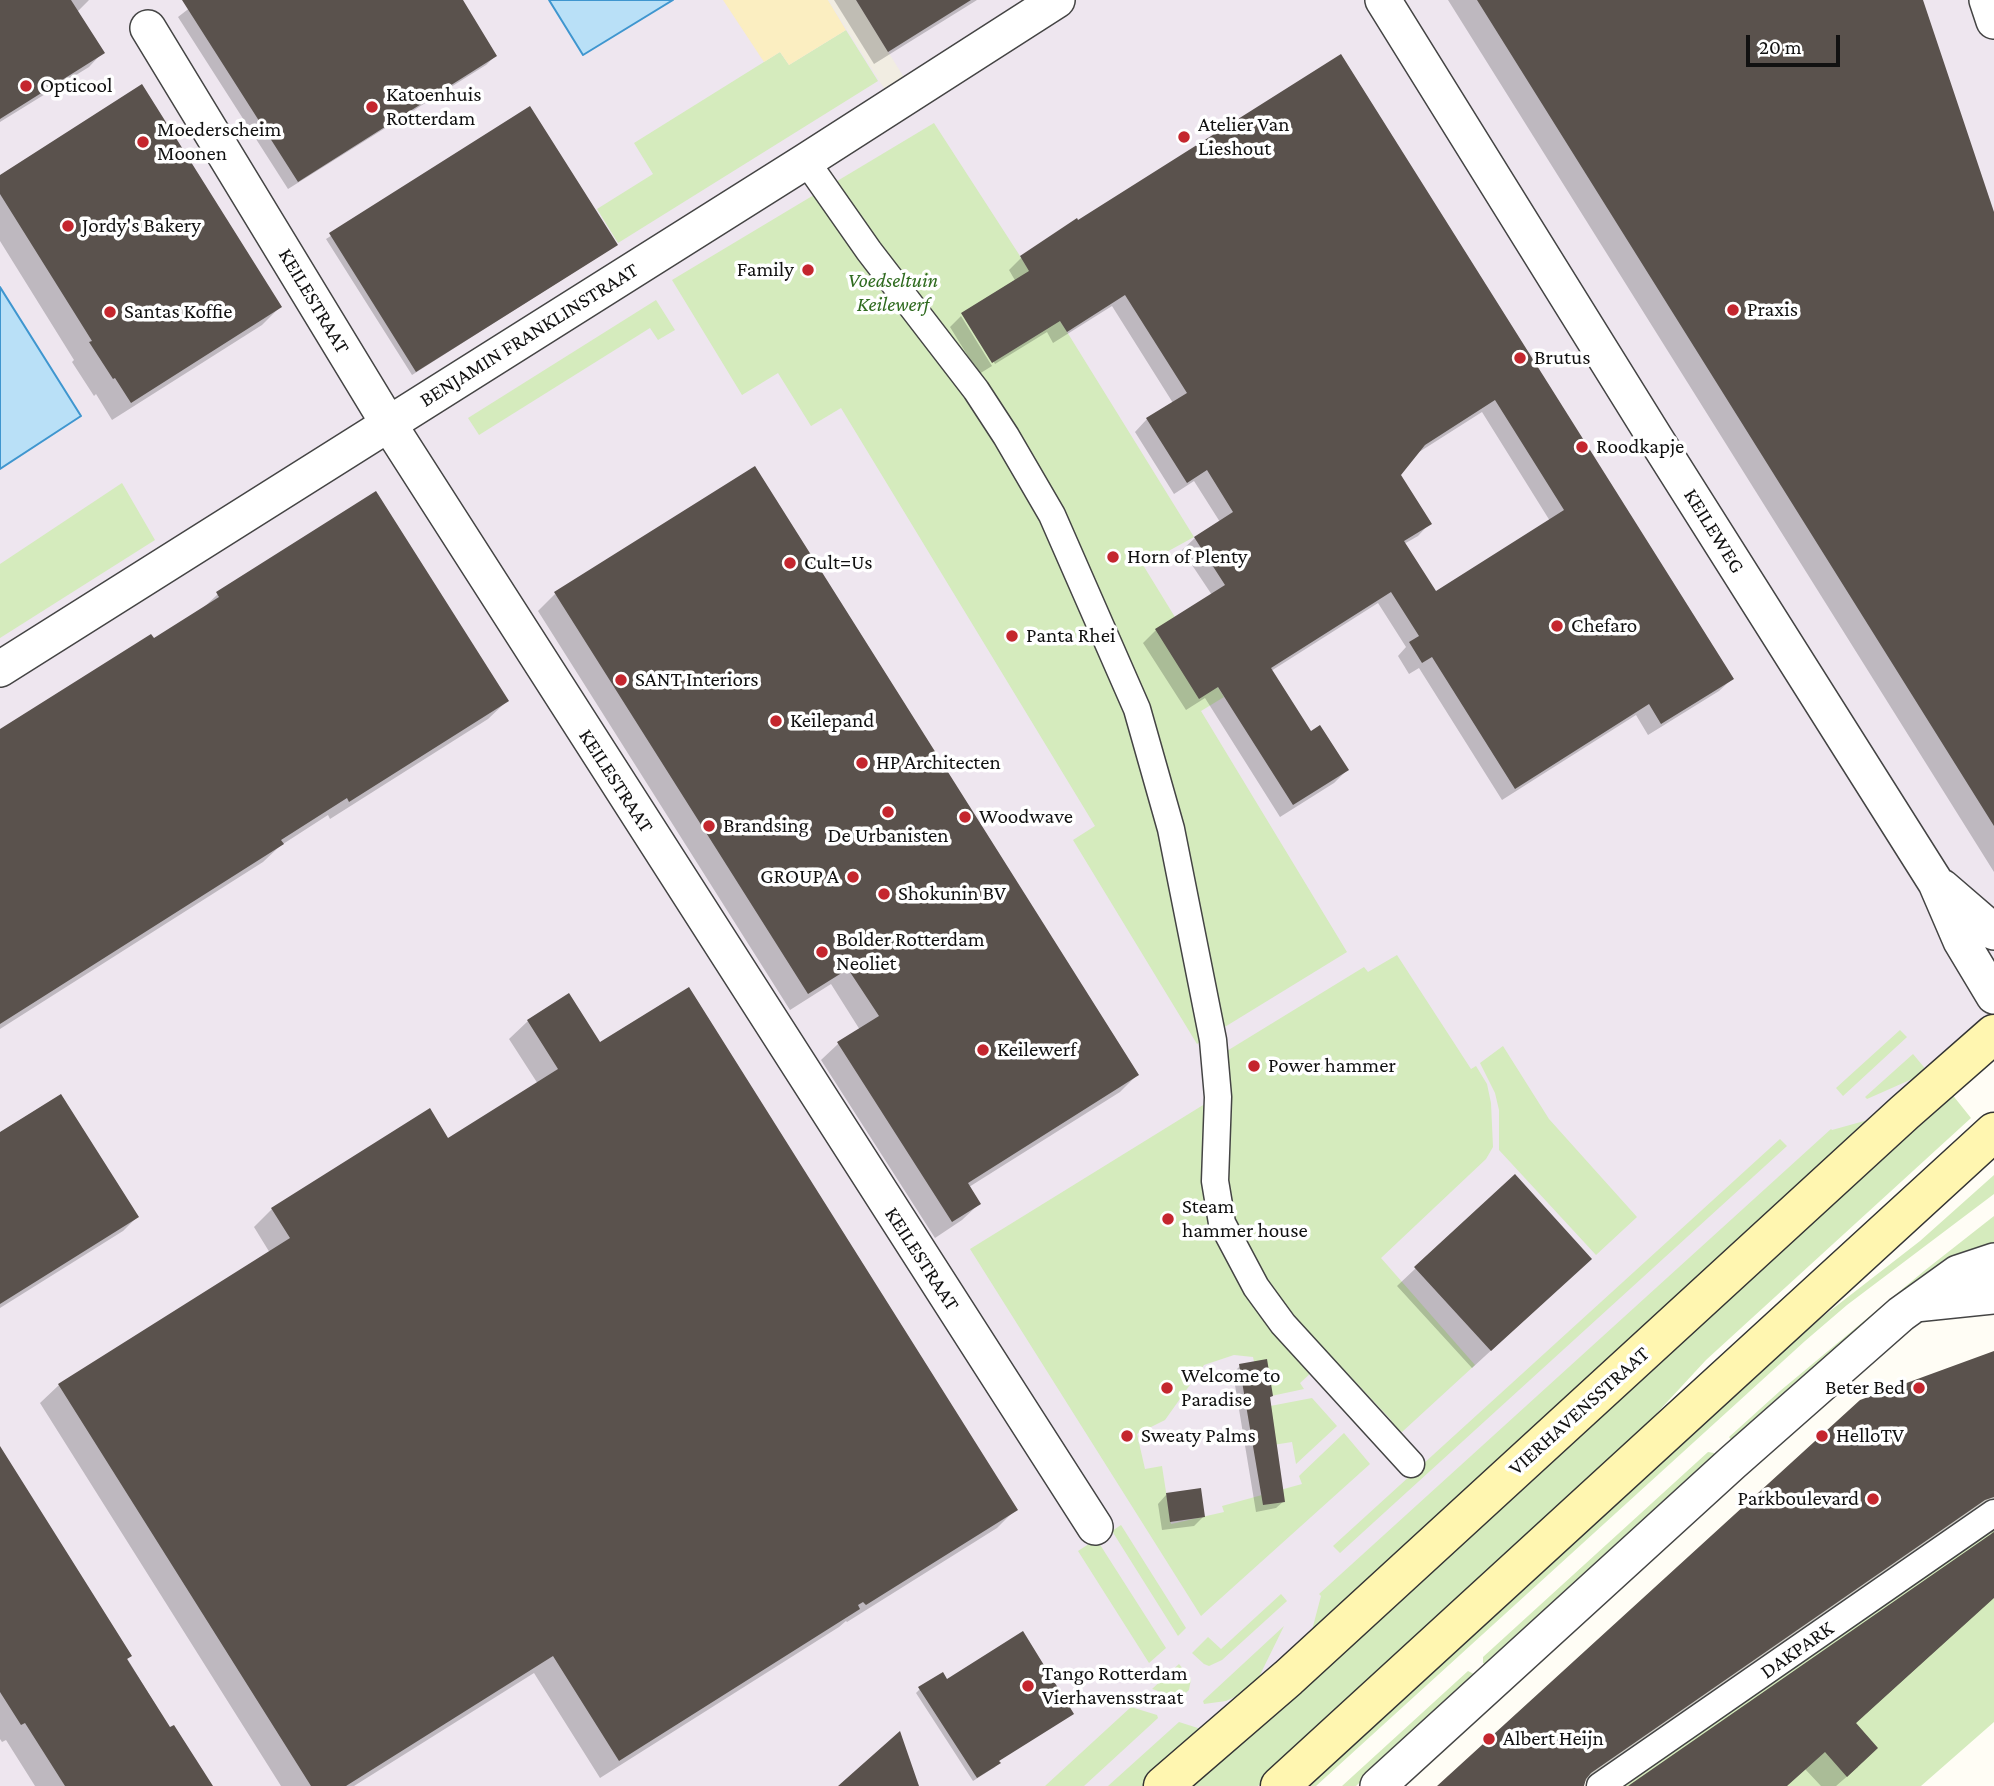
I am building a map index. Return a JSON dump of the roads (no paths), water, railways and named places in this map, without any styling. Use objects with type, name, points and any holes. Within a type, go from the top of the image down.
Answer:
[{"type":"main road","name":"VIERHAVENSSTRAAT","points":[[1163,1786],[1298,1668],[1873,1141],[1994,1034]]},
{"type":"main road","points":[[1280,1786],[1994,1132]]},
{"type":"street","name":"BENJAMIN FRANKLINSTRAAT","points":[[0,669],[1057,0]]},
{"type":"street","name":"KEILEWEG","points":[[1383,0],[1936,883],[1961,941],[1994,996]]},
{"type":"street","points":[[1987,0],[1994,21]]},
{"type":"street","name":"KEILESTRAAT","points":[[148,28],[388,423],[1096,1527]]},
{"type":"street","points":[[806,161],[865,246],[975,390],[1006,436],[1052,515],[1137,709],[1171,829],[1213,1040],[1218,1097],[1215,1181],[1222,1223],[1256,1287],[1283,1324],[1411,1464]]},
{"type":"street","name":"KEILEWEG","points":[[1936,883],[1994,932]]},
{"type":"street","points":[[1378,1786],[1732,1462],[1915,1304],[1958,1273],[1994,1261]]},
{"type":"street","points":[[1915,1304],[1994,1296]]},
{"type":"street","name":"DAKPARK","points":[[1600,1786],[1994,1513]]},
{"type":"water","points":[[549,0],[673,0],[583,55]]},
{"type":"water","points":[[0,287],[81,416],[0,469]]},
{"type":"place","name":"Opticool","points":[[26,86]]},
{"type":"place","name":"Katoenhuis Rotterdam","points":[[372,107]]},
{"type":"place","name":"Atelier Van Lieshout","points":[[1184,137]]},
{"type":"place","name":"Moederscheim Moonen","points":[[143,142]]},
{"type":"place","name":"Jordy's Bakery","points":[[68,226]]},
{"type":"place","name":"Family","points":[[808,270]]},
{"type":"place","name":"Praxis","points":[[1733,310]]},
{"type":"place","name":"Santas Koffie","points":[[110,312]]},
{"type":"place","name":"Brutus","points":[[1520,358]]},
{"type":"place","name":"Roodkapje","points":[[1582,447]]},
{"type":"place","name":"Horn of Plenty","points":[[1113,557]]},
{"type":"place","name":"Cult=Us","points":[[790,563]]},
{"type":"place","name":"Chefaro","points":[[1557,626]]},
{"type":"place","name":"Panta Rhei","points":[[1012,636]]},
{"type":"place","name":"SANT Interiors","points":[[621,680]]},
{"type":"place","name":"Keilepand","points":[[776,721]]},
{"type":"place","name":"HP Architecten","points":[[862,763]]},
{"type":"place","name":"De Urbanisten","points":[[888,812]]},
{"type":"place","name":"Woodwave","points":[[965,817]]},
{"type":"place","name":"Brandsing","points":[[709,826]]},
{"type":"place","name":"GROUP A","points":[[853,877]]},
{"type":"place","name":"Shokunin BV","points":[[884,894]]},
{"type":"place","name":"Bolder Rotterdam Neoliet","points":[[822,952]]},
{"type":"place","name":"Keilewerf","points":[[983,1050]]},
{"type":"place","name":"Power hammer","points":[[1254,1066]]},
{"type":"place","name":"Steam hammer house","points":[[1168,1219]]},
{"type":"place","name":"Welcome to Paradise","points":[[1167,1388]]},
{"type":"place","name":"Beter Bed","points":[[1919,1388]]},
{"type":"place","name":"Sweaty Palms","points":[[1127,1436]]},
{"type":"place","name":"HelloTV","points":[[1822,1436]]},
{"type":"place","name":"Parkboulevard","points":[[1873,1499]]},
{"type":"place","name":"Tango Rotterdam Vierhavensstraat","points":[[1028,1686]]},
{"type":"place","name":"Albert Heijn","points":[[1489,1739]]},
{"type":"park label","name":"Voedseltuin Keilewerf","points":[[893,293]]}]
